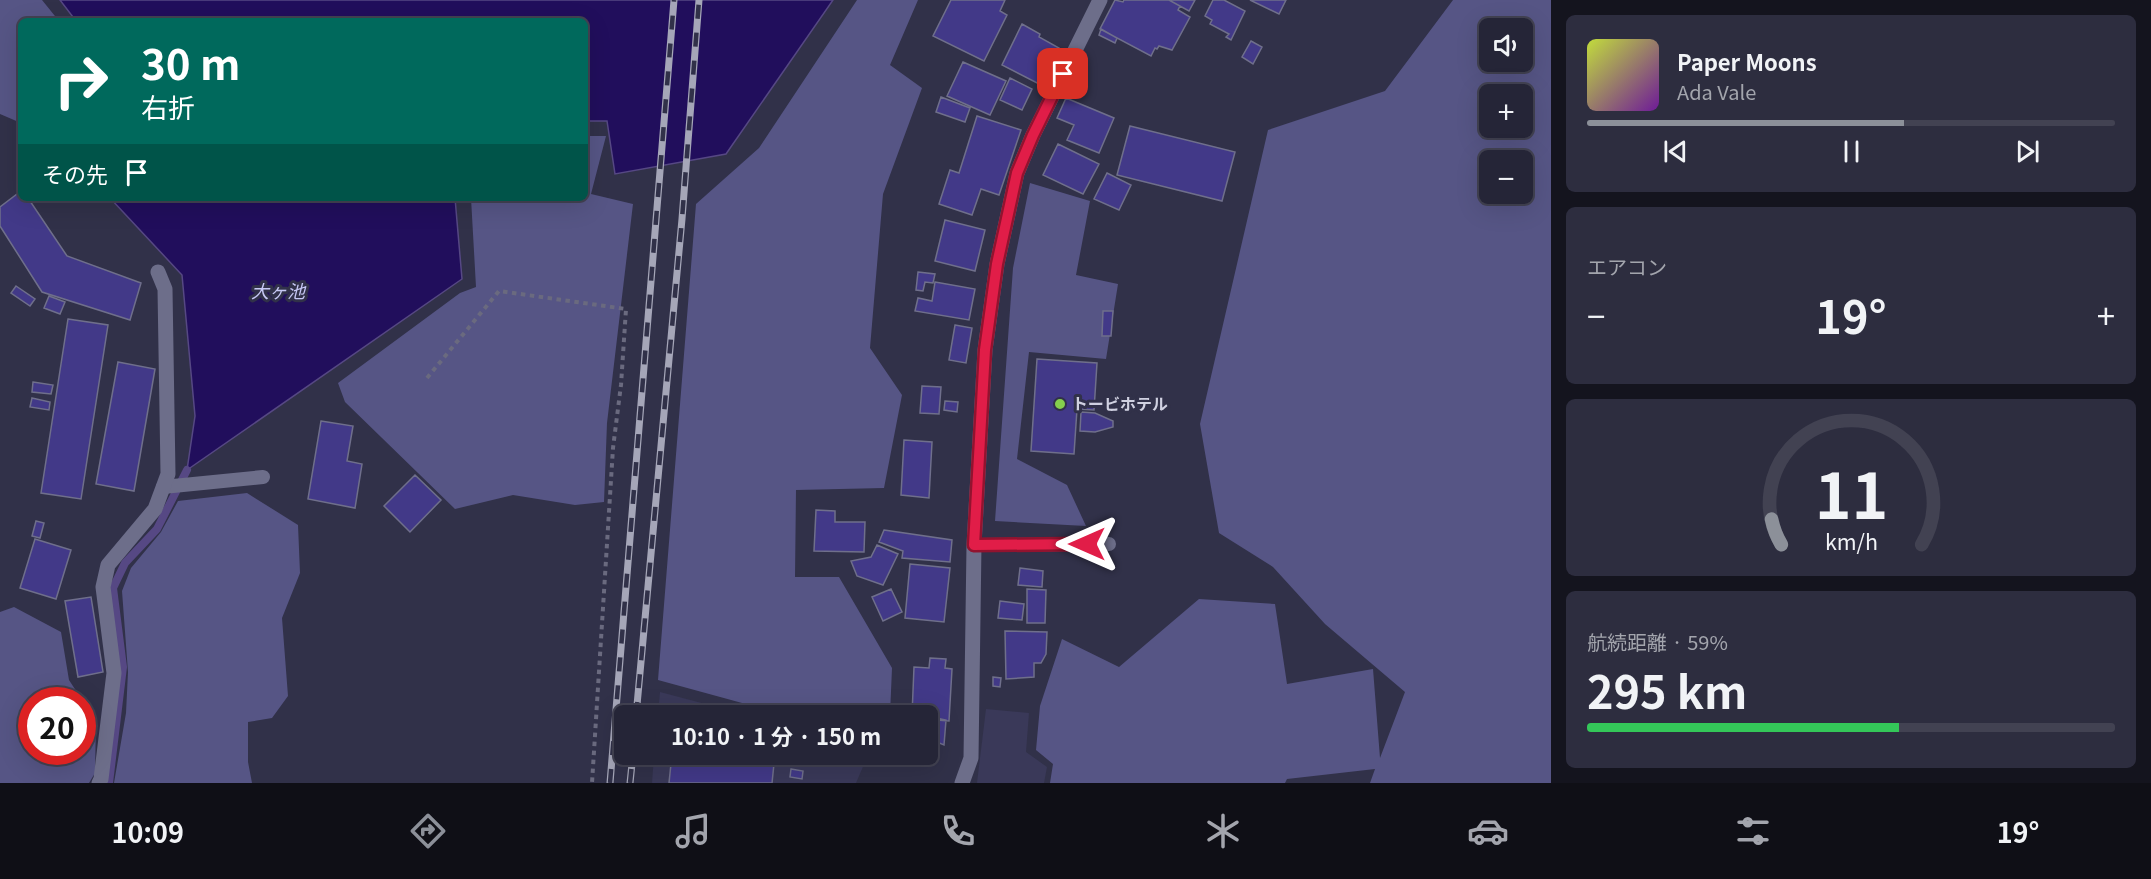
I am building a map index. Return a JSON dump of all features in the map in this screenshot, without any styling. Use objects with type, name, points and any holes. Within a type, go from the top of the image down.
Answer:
[{"type":"street","points":[[962,783],[971,758],[974,545],[985,350],[997,264],[1017,173],[1033,135],[1100,0]]},
{"type":"street","points":[[99,783],[114,673],[103,587],[108,565],[155,509],[168,474],[165,288],[158,272]]},
{"type":"lane","points":[[164,487],[263,477]]},
{"type":"lane","points":[[974,545],[1109,544]]},
{"type":"path","points":[[427,378],[499,291],[626,309],[621,385],[613,448],[592,783]]},
{"type":"shaded area","points":[[0,0],[42,0],[57,18],[18,18],[18,122],[0,114]]},
{"type":"shaded area","points":[[857,0],[918,0],[890,65],[922,88],[883,194],[870,348],[902,395],[884,488],[796,490],[795,577],[839,577],[892,668],[890,705],[749,705],[658,680],[696,204],[759,148]]},
{"type":"shaded area","points":[[1453,0],[1551,0],[1551,783],[1370,783],[1375,769],[1287,779],[1285,783],[1050,783],[1053,764],[1036,750],[1040,706],[1062,639],[1119,667],[1199,599],[1275,604],[1287,684],[1373,669],[1380,758],[1405,692],[1325,624],[1273,567],[1219,533],[1200,424],[1268,130],[1385,91]]},
{"type":"shaded area","points":[[588,136],[606,136],[591,194],[633,204],[607,423],[604,502],[575,505],[513,495],[455,509],[345,402],[338,383],[460,293],[476,287],[471,201],[588,201]]},
{"type":"shaded area","points":[[1030,183],[1090,201],[1076,275],[1118,284],[1106,359],[1029,352],[1017,459],[1067,485],[1086,526],[995,521],[1013,268]]},
{"type":"shaded area","points":[[247,493],[298,525],[300,573],[282,618],[288,696],[272,718],[248,722],[248,762],[252,783],[114,783],[126,713],[128,672],[122,591],[131,568],[161,532],[178,501]]},
{"type":"shaded area","points":[[14,607],[61,632],[69,680],[74,687],[18,687],[18,765],[95,765],[95,773],[89,783],[0,783],[0,612]]},
{"type":"shaded area","points":[[660,692],[709,705],[659,705]]},
{"type":"shaded area","points":[[986,709],[1029,713],[1026,752],[1047,767],[1044,783],[977,783]]},
{"type":"shaded area","points":[[653,765],[864,765],[856,783],[652,783]]},
{"type":"water","points":[[60,0],[833,0],[726,154],[615,174],[607,121],[588,121],[588,18],[74,18]]},
{"type":"water","name":"大ヶ池","points":[[113,201],[455,201],[462,279],[187,470],[195,416],[182,275]]},
{"type":"building","points":[[951,0],[1005,0],[1000,11],[1007,15],[984,61],[933,36]]},
{"type":"building","points":[[1115,0],[1123,2],[1124,0],[1169,0],[1180,6],[1178,10],[1190,17],[1172,50],[1159,46],[1155,48],[1151,56],[1100,29]]},
{"type":"building","points":[[1169,0],[1195,0],[1189,11]]},
{"type":"building","points":[[1213,0],[1224,0],[1245,11],[1231,40],[1226,37],[1229,34],[1210,24],[1212,20],[1205,16]]},
{"type":"building","points":[[1250,0],[1286,0],[1279,14]]},
{"type":"building","points":[[1022,24],[1059,48],[1041,85],[1002,65]]},
{"type":"building","points":[[1101,29],[1117,38],[1115,43],[1099,35]]},
{"type":"building","points":[[1251,41],[1262,47],[1253,64],[1242,57]]},
{"type":"building","points":[[963,62],[1006,81],[990,115],[947,96]]},
{"type":"building","points":[[1010,78],[1032,89],[1022,110],[1000,100]]},
{"type":"building","points":[[941,97],[970,108],[965,122],[936,112]]},
{"type":"building","points":[[1066,98],[1114,118],[1099,153],[1067,140],[1074,125],[1057,118]]},
{"type":"building","points":[[977,116],[1021,130],[999,195],[981,189],[972,215],[939,204],[950,170],[959,173]]},
{"type":"building","points":[[1130,126],[1235,152],[1222,201],[1117,175]]},
{"type":"building","points":[[1058,144],[1099,164],[1083,194],[1043,175]]},
{"type":"building","points":[[1107,173],[1131,185],[1119,210],[1094,199]]},
{"type":"building","points":[[18,193],[18,201],[30,201],[67,256],[141,283],[130,320],[42,292],[0,226],[0,207]]},
{"type":"building","points":[[945,220],[985,230],[975,271],[935,261]]},
{"type":"building","points":[[918,272],[935,274],[933,283],[925,282],[923,291],[916,290]]},
{"type":"building","points":[[935,282],[975,289],[969,320],[915,311],[918,298],[932,301]]},
{"type":"building","points":[[16,286],[35,299],[30,306],[11,293]]},
{"type":"building","points":[[49,296],[65,302],[60,314],[44,308]]},
{"type":"building","points":[[1103,311],[1113,311],[1111,336],[1102,336]]},
{"type":"building","points":[[68,319],[108,325],[81,499],[41,493]]},
{"type":"building","points":[[955,325],[972,328],[966,363],[949,360]]},
{"type":"building","points":[[1037,359],[1097,363],[1094,410],[1077,409],[1074,454],[1031,451]]},
{"type":"building","points":[[118,362],[155,369],[134,491],[96,484]]},
{"type":"building","points":[[33,382],[53,385],[51,394],[32,392]]},
{"type":"building","points":[[922,386],[941,387],[939,414],[920,413]]},
{"type":"building","points":[[32,398],[50,402],[49,410],[30,407]]},
{"type":"building","points":[[945,401],[958,402],[957,412],[944,410]]},
{"type":"building","points":[[1081,412],[1095,413],[1113,421],[1113,427],[1095,432],[1080,431]]},
{"type":"building","points":[[321,421],[353,426],[347,461],[362,464],[355,508],[308,499]]},
{"type":"building","points":[[904,440],[932,442],[929,498],[901,495]]},
{"type":"building","points":[[415,475],[441,500],[410,532],[384,506]]},
{"type":"building","points":[[816,510],[835,511],[835,522],[865,522],[864,552],[814,551]]},
{"type":"building","points":[[36,521],[44,523],[40,538],[32,536]]},
{"type":"building","points":[[884,530],[952,540],[950,562],[902,558],[903,551],[879,542]]},
{"type":"building","points":[[35,539],[71,550],[56,599],[20,588]]},
{"type":"building","points":[[877,545],[898,554],[883,585],[857,576],[851,561],[871,557]]},
{"type":"building","points":[[910,564],[950,568],[944,622],[905,618]]},
{"type":"building","points":[[1020,568],[1043,571],[1042,587],[1018,585]]},
{"type":"building","points":[[891,589],[902,612],[883,621],[872,597]]},
{"type":"building","points":[[1027,589],[1046,590],[1045,623],[1027,623]]},
{"type":"building","points":[[91,597],[103,672],[78,677],[65,601]]},
{"type":"building","points":[[1000,601],[1024,604],[1022,620],[998,618]]},
{"type":"building","points":[[1005,631],[1047,632],[1046,654],[1041,663],[1034,663],[1034,677],[1006,679]]},
{"type":"building","points":[[930,658],[946,659],[945,668],[952,669],[949,721],[938,720],[938,705],[912,705],[914,667],[929,668]]},
{"type":"building","points":[[993,677],[1001,678],[1000,687],[993,686]]},
{"type":"building","points":[[938,718],[946,720],[944,745],[938,743]]},
{"type":"building","points":[[671,765],[774,765],[772,783],[669,783]]},
{"type":"building","points":[[791,769],[803,771],[802,779],[790,777]]},
{"type":"waterway","points":[[109,783],[123,667],[113,588],[125,563],[157,529],[187,470]]},
{"type":"railway","points":[[610,783],[674,0]]},
{"type":"railway","points":[[637,705],[682,219],[699,0]]},
{"type":"railway","points":[[630,783],[632,765]]},
{"type":"place","name":"トービホテル","points":[[1060,404]]},
{"type":"route","points":[[1063,74],[1017,173],[997,264],[985,350],[974,545],[1087,544]]}]
